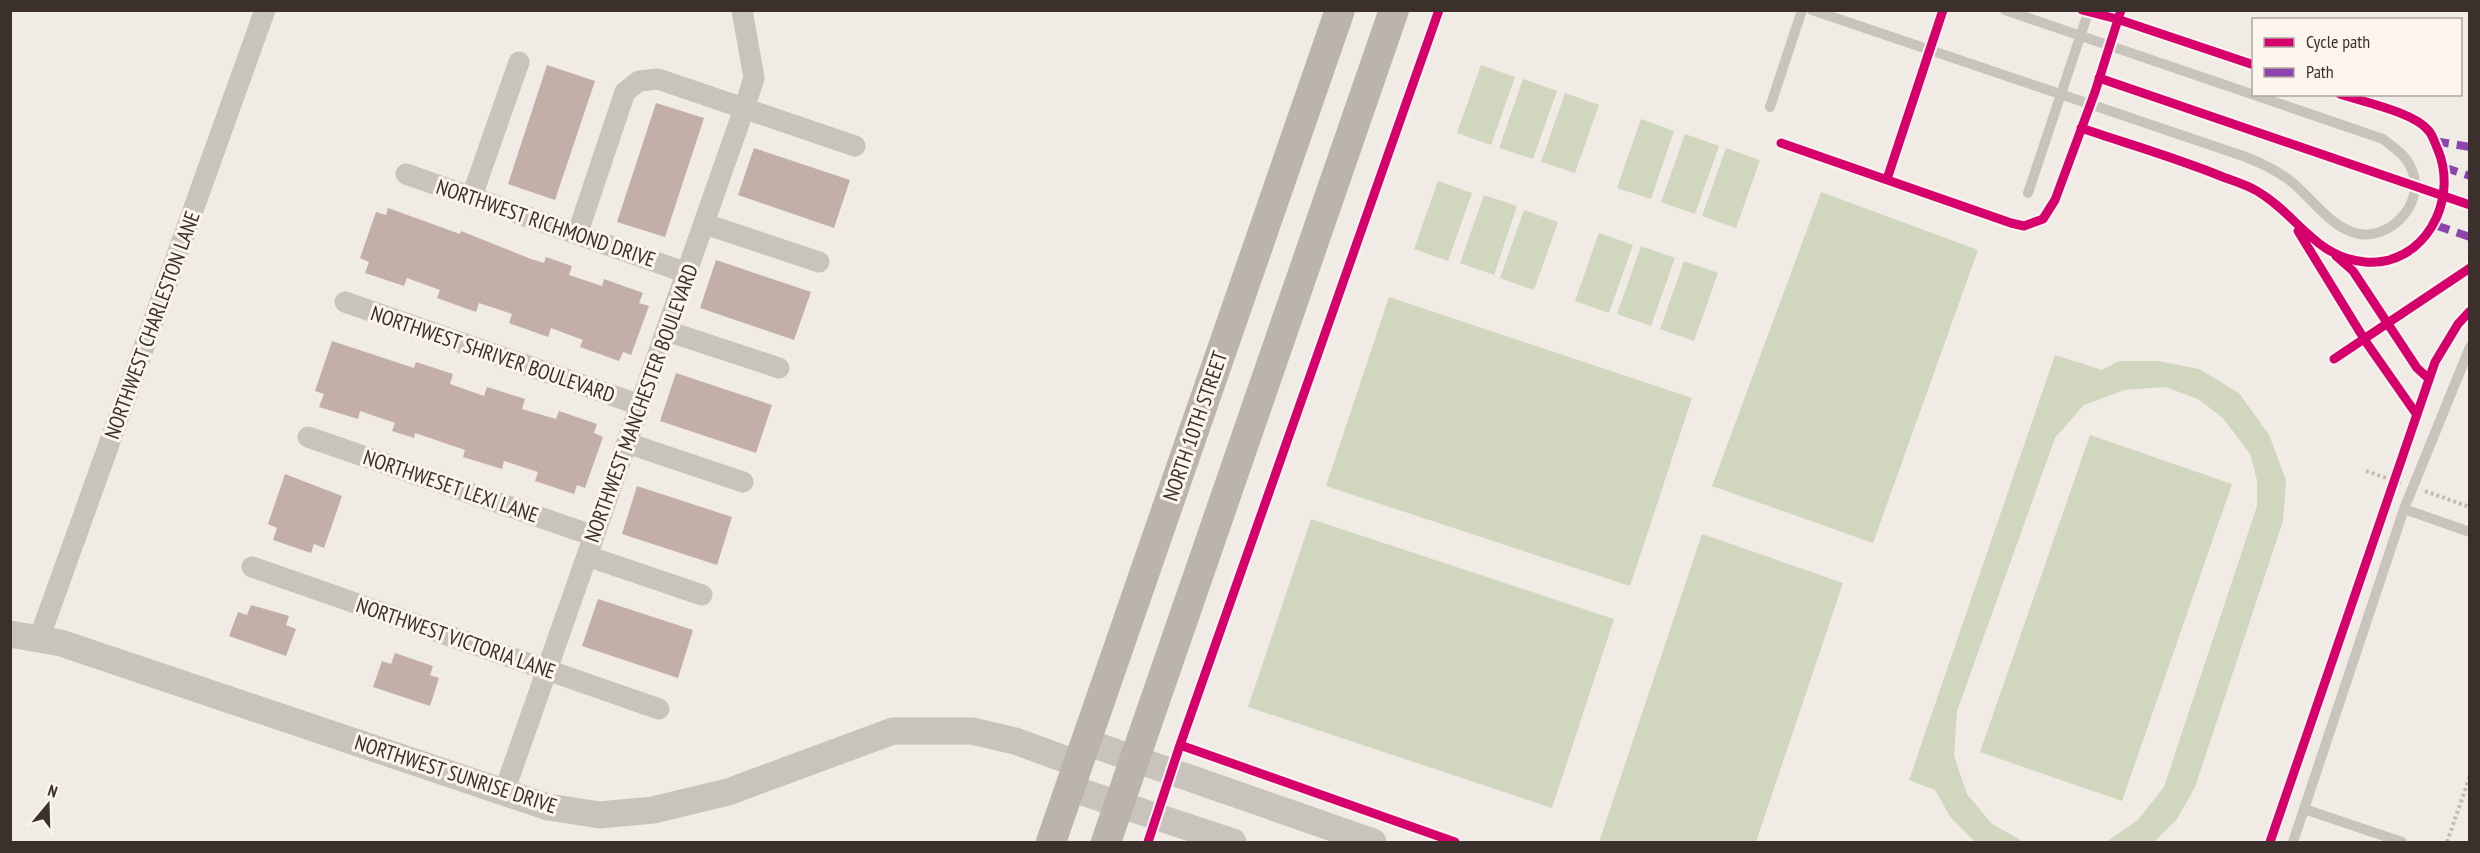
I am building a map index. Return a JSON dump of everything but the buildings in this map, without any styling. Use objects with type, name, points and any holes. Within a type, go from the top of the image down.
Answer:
[{"type":"main road","name":"NORTH 10TH STREET","points":[[1051,843],[1340,10]]},
{"type":"main road","points":[[1106,843],[1394,10]]},
{"type":"street","name":"NORTHWEST CHARLESTON LANE","points":[[39,639],[265,10]]},
{"type":"street","name":"NORTHWEST MANCHESTER BOULEVARD","points":[[504,792],[705,224],[754,78],[742,10]]},
{"type":"street","points":[[472,196],[519,62]]},
{"type":"street","points":[[578,232],[625,92],[639,81],[658,79],[855,146]]},
{"type":"street","name":"NORTHWEST RICHMOND DRIVE","points":[[406,174],[578,232],[687,273]]},
{"type":"street","points":[[705,224],[819,262]]},
{"type":"street","name":"NORTHWEST SHRIVER BOULEVARD","points":[[345,302],[640,405]]},
{"type":"street","points":[[667,331],[779,368]]},
{"type":"street","name":"NORTHWESET LEXI LANE","points":[[308,437],[594,536]]},
{"type":"street","points":[[627,444],[743,482]]},
{"type":"street","points":[[586,556],[702,595]]},
{"type":"street","name":"NORTHWEST VICTORIA LANE","points":[[252,567],[659,709]]},
{"type":"street","name":"NORTHWEST SUNRISE DRIVE","points":[[10,634],[61,643],[548,807],[600,816],[653,810],[728,792],[816,757],[893,731],[972,731],[1015,741],[1078,764],[1119,804],[1233,843]]},
{"type":"street","name":"NORTHWEST SUNRISE DRIVE","points":[[1078,764],[1135,759],[1373,843]]},
{"type":"lane","points":[[1770,107],[1802,10]]},
{"type":"lane","points":[[1812,10],[2264,164],[2287,178],[2338,225],[2350,232],[2378,233],[2392,227],[2403,218],[2414,194],[2413,170],[2403,154],[2383,139],[2257,96]]},
{"type":"lane","points":[[2005,10],[2252,94]]},
{"type":"lane","points":[[2028,193],[2089,10]]},
{"type":"lane","points":[[2293,843],[2404,509],[2469,347]]},
{"type":"lane","points":[[2404,509],[2469,532]]},
{"type":"lane","points":[[2304,809],[2402,843]]},
{"type":"path","points":[[2391,492],[2398,470]]},
{"type":"path","points":[[2447,843],[2469,776]]},
{"type":"green space","points":[[1481,65],[1515,77],[1491,145],[1457,133]]},
{"type":"green space","points":[[1523,79],[1557,91],[1533,159],[1499,148]]},
{"type":"green space","points":[[1565,93],[1599,105],[1575,173],[1541,162]]},
{"type":"green space","points":[[1641,119],[1674,131],[1651,199],[1617,188]]},
{"type":"green space","points":[[1685,134],[1719,146],[1695,214],[1661,202]]},
{"type":"green space","points":[[1726,148],[1760,160],[1736,228],[1702,216]]},
{"type":"green space","points":[[1438,181],[1472,193],[1448,261],[1414,249]]},
{"type":"green space","points":[[1821,192],[1978,250],[1873,543],[1712,486]]},
{"type":"green space","points":[[1484,195],[1517,206],[1494,275],[1460,263]]},
{"type":"green space","points":[[1524,210],[1558,222],[1534,290],[1500,278]]},
{"type":"green space","points":[[1599,233],[1633,245],[1609,313],[1575,301]]},
{"type":"green space","points":[[1641,246],[1675,258],[1651,326],[1617,314]]},
{"type":"green space","points":[[1684,261],[1718,273],[1694,341],[1660,329]]},
{"type":"green space","points":[[1389,297],[1692,398],[1630,586],[1326,486]]},
{"type":"green space","points":[[2055,355],[2102,370],[2119,361],[2158,361],[2199,369],[2239,393],[2269,435],[2286,480],[2283,521],[2195,787],[2177,819],[2154,842],[2106,842],[2138,820],[2164,787],[2257,506],[2257,480],[2250,454],[2223,418],[2198,399],[2165,387],[2125,390],[2084,405],[2055,438],[1957,711],[1954,756],[1967,794],[1992,824],[2024,842],[1975,842],[1951,818],[1935,790],[1909,780]]},
{"type":"green space","points":[[2090,435],[2232,484],[2122,801],[1980,752]]},
{"type":"green space","points":[[1311,519],[1614,619],[1552,808],[1248,707]]},
{"type":"green space","points":[[1702,534],[1843,583],[1756,842],[1599,842]]},
{"type":"marked path","points":[[2434,141],[2470,147]]},
{"type":"marked path","points":[[2443,167],[2470,176]]},
{"type":"marked path","points":[[2435,225],[2470,237]]},
{"type":"cycle path","points":[[1148,842],[1180,745],[1439,10]]},
{"type":"cycle path","points":[[1887,179],[1943,10]]},
{"type":"cycle path","points":[[2082,10],[2117,19],[2252,64]]},
{"type":"cycle path","points":[[1781,143],[2011,223],[2024,226],[2043,219],[2055,200],[2095,92],[2121,10]]},
{"type":"cycle path","points":[[2099,78],[2470,205]]},
{"type":"cycle path","points":[[2081,128],[2188,164],[2253,189],[2271,200],[2332,252],[2365,262],[2386,261],[2404,254],[2420,242],[2432,227],[2440,209],[2444,190],[2443,170],[2433,137],[2421,124],[2387,108],[2347,96]]},
{"type":"cycle path","points":[[2298,231],[2366,342],[2417,415]]},
{"type":"cycle path","points":[[2336,256],[2353,271],[2417,368],[2429,379]]},
{"type":"cycle path","points":[[2334,359],[2470,268]]},
{"type":"cycle path","points":[[2270,842],[2435,362],[2458,324],[2470,311]]},
{"type":"cycle path","points":[[1180,745],[1455,842]]}]
